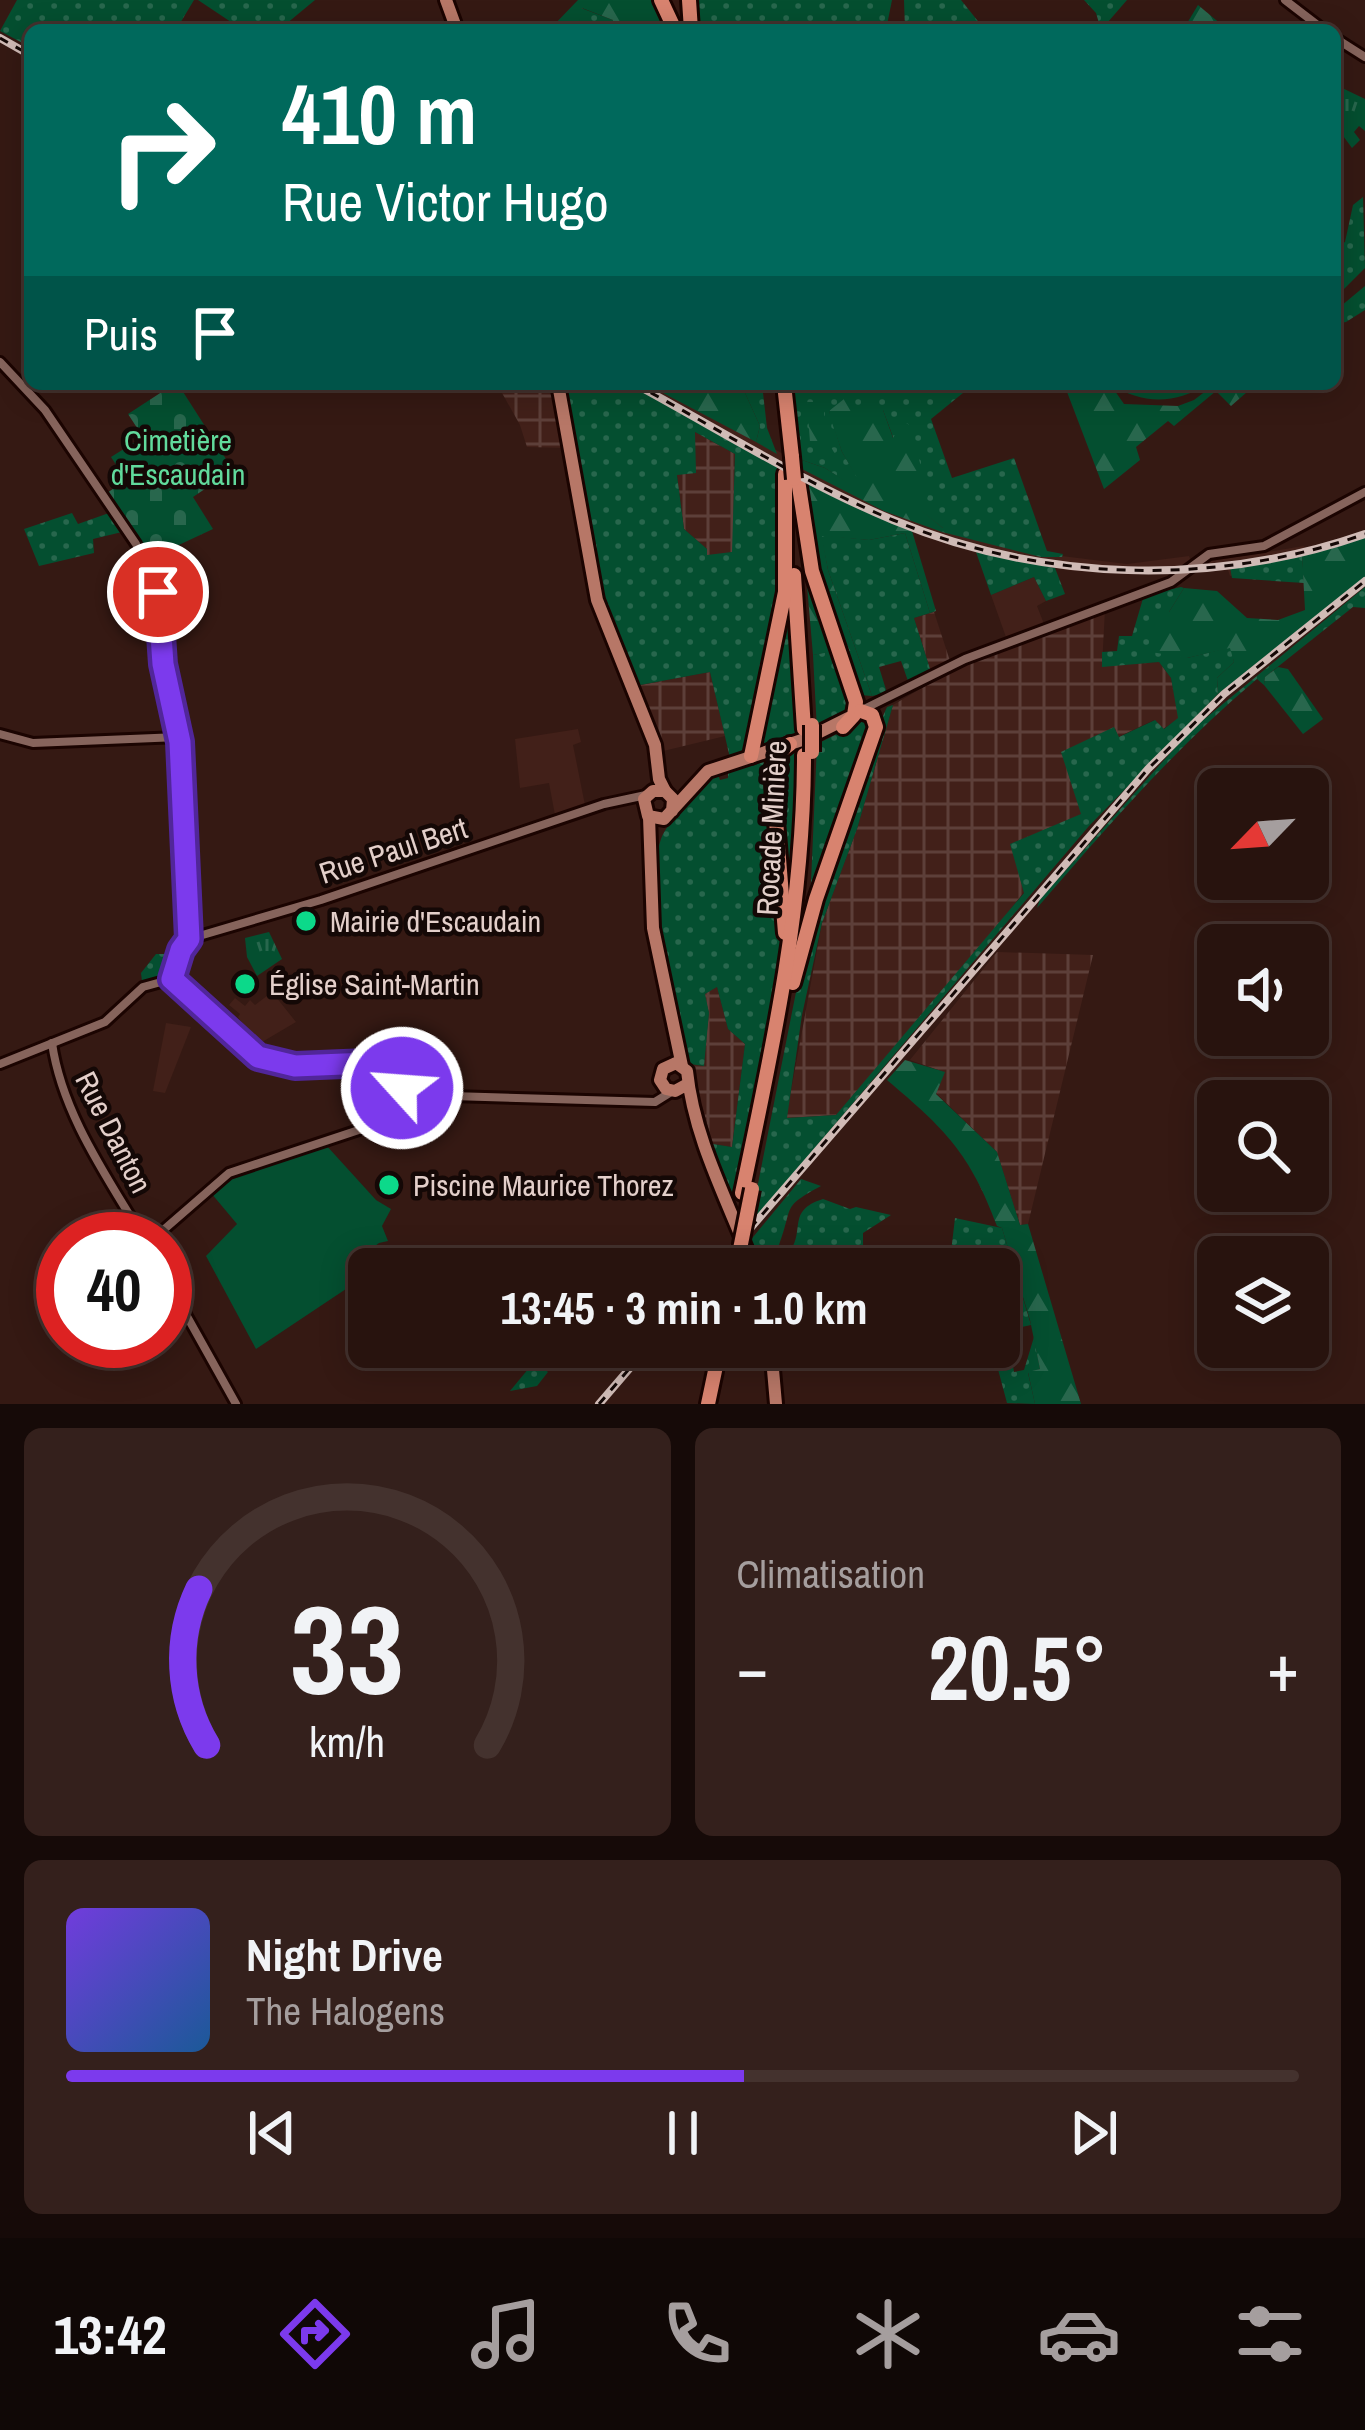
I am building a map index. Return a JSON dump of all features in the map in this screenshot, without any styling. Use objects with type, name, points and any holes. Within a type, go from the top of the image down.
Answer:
[{"type":"highway","name":"Rocade Minière","points":[[747,1191],[793,983],[808,872],[808,727],[788,419],[781,390]]},
{"type":"highway","name":"Rocade Minière","points":[[781,390],[790,456]]},
{"type":"highway","points":[[792,478],[812,571],[854,695],[869,712]]},
{"type":"highway","points":[[779,1010],[785,912],[768,753],[792,478]]},
{"type":"highway","points":[[843,727],[869,712]]},
{"type":"highway","points":[[793,983],[869,712]]},
{"type":"highway","name":"Rocade Minière","points":[[736,1248],[798,885],[808,753]]},
{"type":"highway","points":[[704,1404],[712,1368]]},
{"type":"main road","points":[[557,390],[609,631],[650,731],[658,793],[669,814]]},
{"type":"main road","name":"Rue Paul Bert","points":[[768,753],[869,712]]},
{"type":"main road","name":"Rue Paul Bert","points":[[669,814],[706,772],[843,727]]},
{"type":"main road","name":"Rue Paul Bert","points":[[658,793],[679,796],[690,791]]},
{"type":"main road","points":[[658,793],[647,814],[653,928],[676,1038],[676,1065],[688,1076],[674,1088]]},
{"type":"main road","points":[[647,814],[669,814]]},
{"type":"main road","points":[[651,851],[669,814]]},
{"type":"main road","points":[[676,1065],[661,1072],[694,1114],[708,1161],[745,1248]]},
{"type":"main road","points":[[773,1368],[776,1404]]},
{"type":"street","points":[[1286,0],[1316,24]]},
{"type":"street","points":[[0,362],[24,387]]},
{"type":"street","points":[[27,390],[151,573],[161,610],[163,664],[179,737],[189,939],[172,979]]},
{"type":"street","name":"Rue Paul Bert","points":[[869,712],[941,673],[1084,612],[1174,580],[1209,554],[1255,549],[1365,492]]},
{"type":"street","points":[[0,734],[33,743],[179,737]]},
{"type":"street","name":"Rue Paul Bert","points":[[189,939],[321,900],[610,802],[658,793]]},
{"type":"street","points":[[610,802],[647,814]]},
{"type":"street","points":[[0,1064],[114,1015],[143,987],[172,979]]},
{"type":"street","points":[[172,979],[258,1057],[295,1066],[371,1064],[415,1094],[649,1101],[674,1088]]},
{"type":"street","name":"Rue Danton","points":[[52,1042],[57,1073],[81,1130],[128,1212]]},
{"type":"street","points":[[184,1212],[229,1173],[411,1113],[415,1094]]},
{"type":"street","points":[[192,1325],[236,1404]]},
{"type":"shaded area","points":[[500,390],[562,390],[570,448],[527,447]]},
{"type":"shaded area","points":[[632,390],[668,390],[814,471],[1037,553],[1127,564],[1189,556],[1192,564],[1304,546],[1306,559],[1230,576],[1228,570],[1131,574],[1066,570],[970,550],[885,522]]},
{"type":"shaded area","points":[[695,432],[735,454],[733,552],[706,556],[707,549],[684,529],[677,474]]},
{"type":"shaded area","points":[[1034,577],[1046,601],[1037,606],[1044,624],[1007,640],[991,595]]},
{"type":"shaded area","points":[[1105,608],[1102,666],[1159,662],[1171,678],[1179,718],[1163,729],[1154,720],[1118,737],[1115,728],[1082,814],[1011,844],[1024,892],[966,965],[836,1115],[786,1118],[822,923],[857,829],[893,705],[951,671]]},
{"type":"shaded area","points":[[934,612],[950,661],[930,669],[914,618]]},
{"type":"shaded area","points":[[710,672],[725,736],[659,752],[631,675],[641,685]]},
{"type":"shaded area","points":[[578,729],[581,742],[573,745],[585,805],[555,815],[549,783],[520,788],[515,739]]},
{"type":"shaded area","points":[[997,952],[1093,955],[1028,1224],[1020,1225],[997,1152],[936,1093],[944,1072],[910,1060]]},
{"type":"shaded area","points":[[717,987],[728,1029],[745,1044],[732,1147],[713,1144],[690,1064],[703,1066],[709,1013],[704,994]]},
{"type":"shaded area","points":[[272,992],[296,1022],[257,1045],[240,1014],[229,1005],[235,998],[245,1006],[250,1000],[255,1005]]},
{"type":"shaded area","points":[[166,1023],[191,1027],[165,1093],[153,1091]]},
{"type":"green space","points":[[17,0],[194,0],[180,24],[24,24],[24,44],[0,31]]},
{"type":"green space","points":[[198,0],[315,0],[286,24],[234,24]]},
{"type":"green space","points":[[578,0],[654,0],[665,24],[612,24],[613,20],[582,8],[579,24],[555,24]]},
{"type":"green space","points":[[687,0],[892,0],[887,24],[693,24]]},
{"type":"green space","points":[[904,0],[961,0],[980,24],[905,24]]},
{"type":"green space","points":[[1084,0],[1127,0],[1106,24],[1099,24]]},
{"type":"green space","points":[[1198,5],[1221,24],[1187,24]]},
{"type":"green space","points":[[581,8],[613,20],[612,24],[579,24]]},
{"type":"green space","points":[[1341,87],[1365,99],[1365,131],[1359,126],[1354,132],[1360,140],[1352,148],[1341,133]]},
{"type":"green space","points":[[1363,197],[1365,268],[1341,292],[1341,244],[1353,205]]},
{"type":"green space","points":[[1365,286],[1365,310],[1341,323],[1341,306]]},
{"type":"green space","name":"Cimetière d'Escaudain","points":[[165,390],[182,390],[233,470],[193,497],[213,529],[153,557],[107,493],[126,480],[111,457],[143,437],[128,414]]},
{"type":"green space","points":[[562,390],[641,390],[778,463],[790,589],[796,736],[730,758],[710,672],[640,685],[631,675],[599,578]],"holes":[[[695,432],[735,454],[732,552],[707,555],[707,549],[684,529],[677,475],[696,473]]]},
{"type":"green space","points":[[657,390],[744,390],[760,426],[756,442]]},
{"type":"green space","points":[[744,390],[763,390],[767,428],[777,454],[756,442],[760,426]]},
{"type":"green space","points":[[792,390],[967,390],[931,419],[952,478],[1014,458],[1047,551],[1062,557],[1041,557],[942,532],[920,510],[883,410],[829,411],[842,452],[861,483],[855,488],[825,468],[799,459]]},
{"type":"green space","points":[[1066,390],[1114,390],[1124,404],[1178,406],[1207,390],[1252,390],[1231,406],[1216,391],[1174,426],[1168,421],[1136,447],[1140,460],[1104,489]]},
{"type":"green space","points":[[1121,390],[1195,390],[1159,399]]},
{"type":"green space","points":[[844,399],[853,409],[883,410],[893,438],[903,421],[911,426],[928,496],[921,510],[942,532],[884,511],[800,468],[799,459],[855,487],[860,483],[830,417],[829,411]]},
{"type":"green space","points":[[807,402],[815,402],[824,411],[825,437],[835,454],[825,457],[810,442]]},
{"type":"green space","points":[[800,476],[846,503],[912,531],[936,611],[930,613],[905,533],[869,540],[822,536],[828,570],[872,696],[860,695],[841,650],[813,655],[806,574],[815,573]]},
{"type":"green space","points":[[72,513],[78,524],[109,513],[122,532],[93,539],[94,553],[39,566],[24,529]]},
{"type":"green space","points":[[905,533],[930,613],[914,618],[930,669],[908,681],[901,661],[879,667],[887,693],[872,696],[828,570],[821,535],[869,540]]},
{"type":"green space","points":[[1365,536],[1365,577],[1218,694],[1217,678],[1234,662],[1230,648],[1187,658],[1151,652],[1153,610],[1169,612],[1184,588],[1217,591],[1247,618],[1278,620],[1305,610],[1302,555]]},
{"type":"green space","points":[[976,552],[1055,568],[1065,594],[1046,601],[1034,577],[991,595]]},
{"type":"green space","points":[[1302,555],[1304,583],[1232,578],[1230,567]]},
{"type":"green space","points":[[1181,587],[1169,612],[1187,658],[1231,647],[1234,662],[1217,678],[1218,694],[1089,826],[750,1224],[800,972],[811,883],[817,744],[869,718],[880,723],[887,707],[893,705],[857,829],[822,923],[787,1118],[836,1115],[1024,893],[1010,844],[1081,814],[1061,752],[1114,727],[1119,737],[1155,720],[1164,729],[1178,718],[1171,678],[1159,662],[1102,667],[1102,652],[1117,651],[1119,636],[1132,636],[1144,595]]},
{"type":"green space","points":[[1365,587],[1365,608],[1353,607],[1265,677],[1264,685],[1257,679],[1227,705],[1142,789],[1037,908],[1040,899],[1190,731]]},
{"type":"green space","points":[[841,649],[852,710],[817,730],[813,655]]},
{"type":"green space","points":[[1278,667],[1288,669],[1323,719],[1303,734],[1264,685],[1265,677]]},
{"type":"green space","points":[[798,751],[791,894],[743,1170],[733,1197],[712,1156],[713,1144],[732,1147],[745,1044],[728,1029],[717,987],[705,994],[709,1013],[704,1066],[690,1064],[683,1052],[661,945],[656,861],[670,824],[714,775],[720,780],[728,778],[728,769]]},
{"type":"green space","points":[[269,932],[282,959],[257,976],[247,957],[245,938]]},
{"type":"green space","points":[[156,954],[173,954],[165,975],[170,977],[142,981],[141,973]]},
{"type":"green space","points":[[905,1060],[945,1072],[936,1094],[997,1152],[1020,1225],[1028,1224],[1081,1404],[1035,1404],[1028,1372],[1040,1369],[1020,1287],[1020,1248],[1008,1248],[977,1179],[954,1144],[887,1080]]},
{"type":"green space","points":[[326,1145],[376,1200],[391,1209],[382,1226],[388,1241],[372,1248],[348,1248],[348,1288],[256,1349],[206,1256],[237,1224],[211,1193],[229,1177]]},
{"type":"green space","points":[[801,1179],[821,1186],[794,1204],[779,1245],[753,1248],[749,1242]]},
{"type":"green space","points":[[823,1199],[891,1215],[863,1233],[863,1248],[792,1248],[800,1216]]},
{"type":"green space","points":[[955,1218],[1002,1228],[1008,1248],[951,1248]]},
{"type":"green space","points":[[1020,1288],[1031,1325],[1020,1327]]},
{"type":"green space","points":[[1034,1337],[1040,1369],[1028,1373],[1035,1404],[1007,1403],[998,1368],[1024,1370]]},
{"type":"green space","points":[[529,1368],[548,1372],[537,1386],[510,1391]]},
{"type":"railway","points":[[0,38],[24,52]]},
{"type":"railway","points":[[646,390],[860,505],[950,541],[1008,556],[1068,566],[1188,569],[1248,563],[1365,534]]},
{"type":"railway","points":[[733,1248],[1148,769],[1224,694],[1365,581]]},
{"type":"railway","points":[[599,1404],[630,1368]]},
{"type":"place","name":"Mairie d'Escaudain","points":[[306,921]]},
{"type":"place","name":"Église Saint-Martin","points":[[245,984]]},
{"type":"place","name":"Piscine Maurice Thorez","points":[[389,1185]]},
{"type":"route","points":[[158,592],[163,664],[180,742],[189,939],[172,979],[258,1057],[295,1066],[368,1063],[402,1088]]}]
